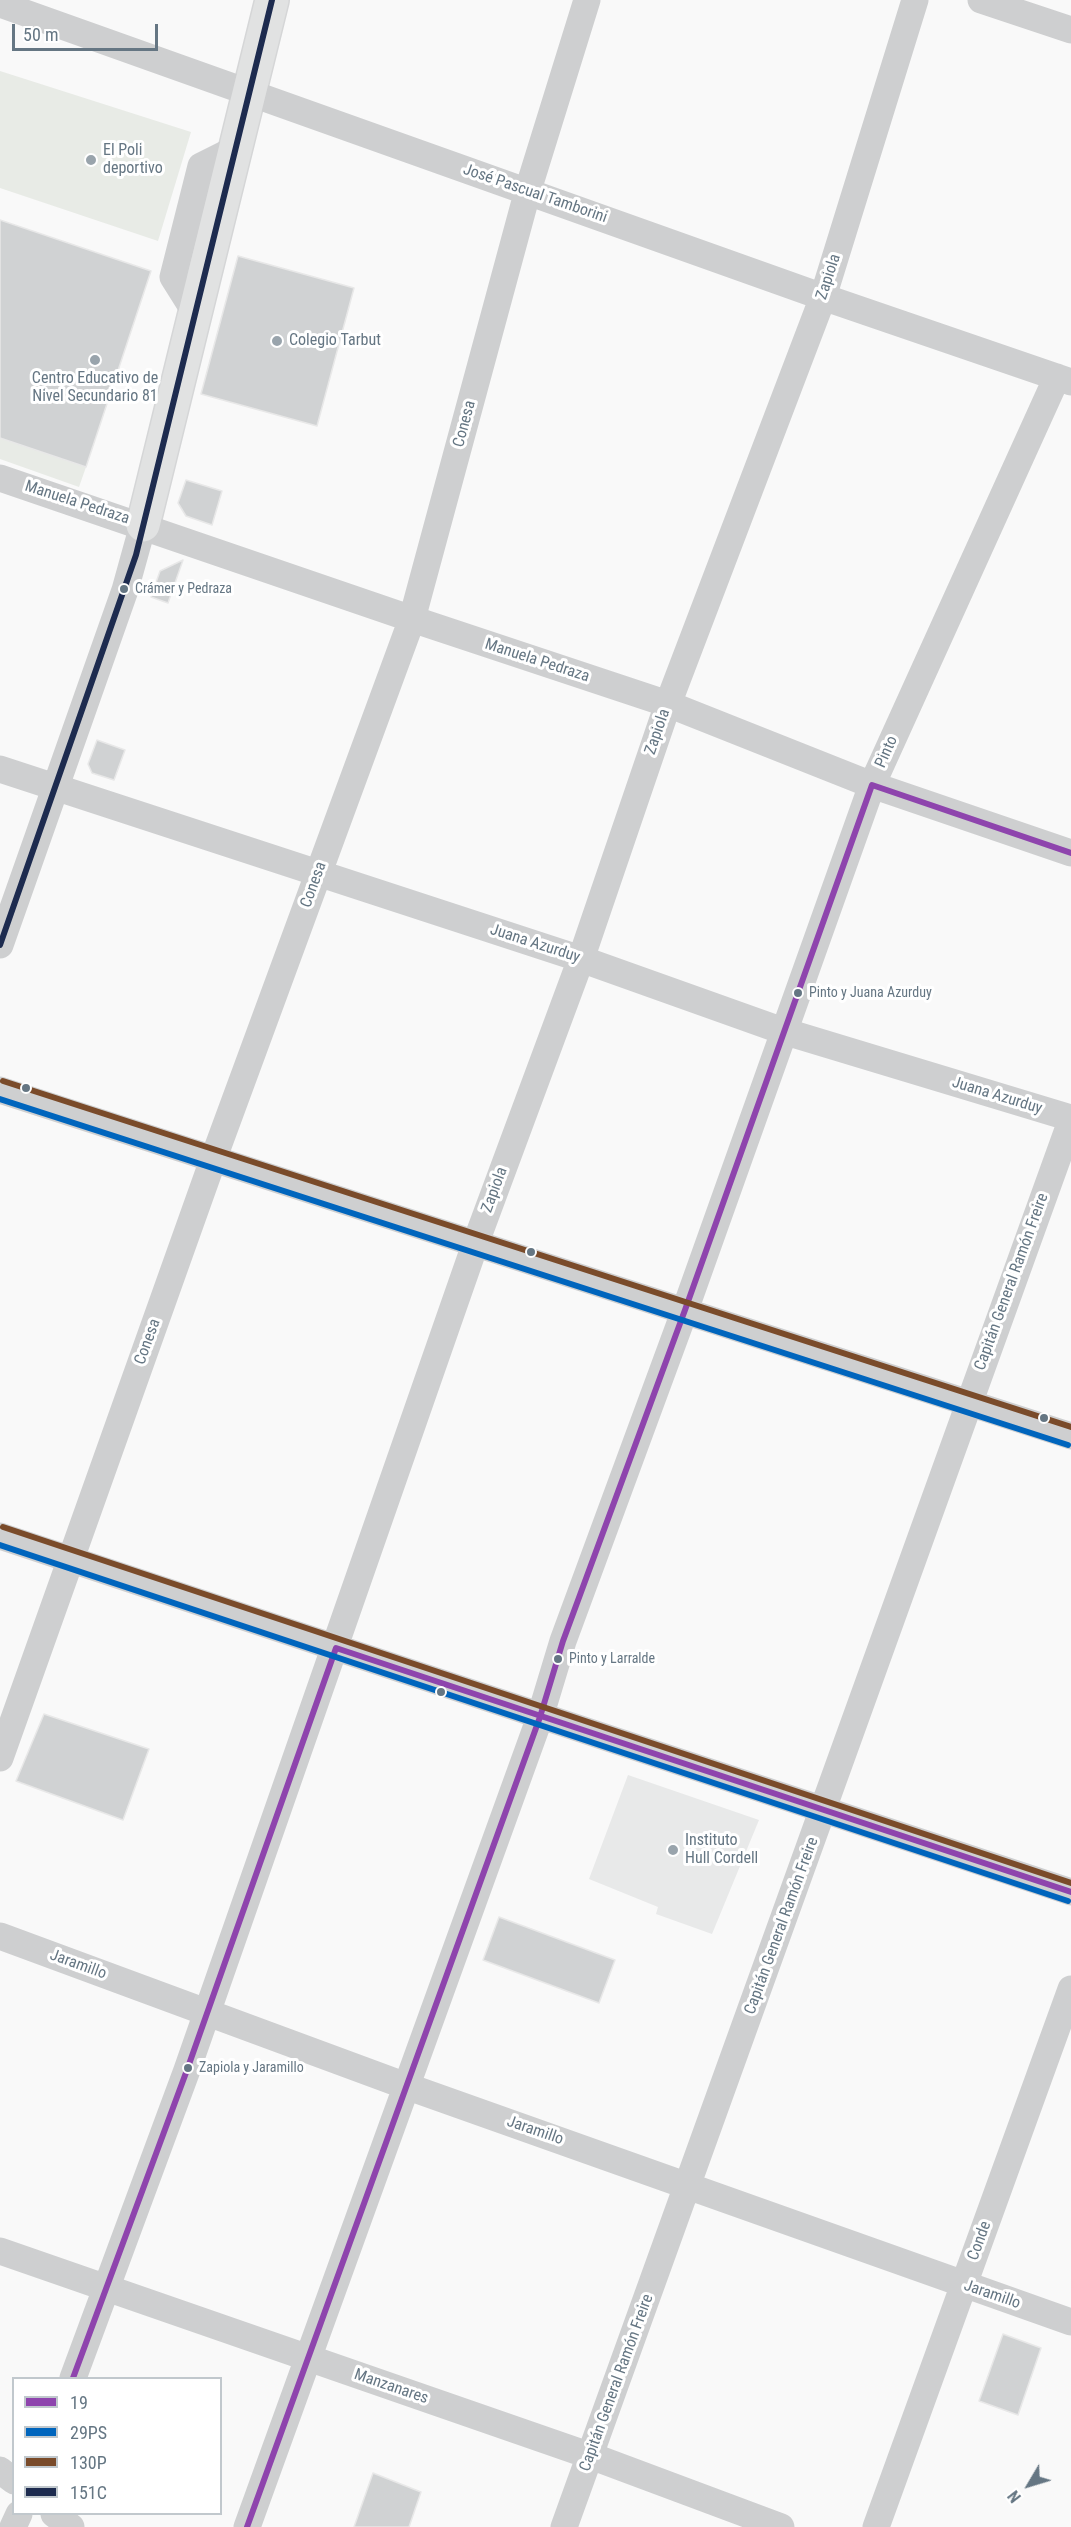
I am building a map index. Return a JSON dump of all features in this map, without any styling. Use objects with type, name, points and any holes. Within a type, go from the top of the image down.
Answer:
[{"type":"main road","points":[[143,525],[272,0]]},
{"type":"street","name":"Conesa","points":[[0,1758],[213,1160],[412,620],[528,190],[587,0]]},
{"type":"street","name":"Zapiola","points":[[74,2377],[107,2290],[336,1648],[476,1242],[581,959],[668,704],[823,297],[915,0]]},
{"type":"street","points":[[981,0],[1071,30]]},
{"type":"street","name":"José Pascual Tamborini","points":[[0,4],[248,94],[528,190],[823,297],[1064,379]]},
{"type":"street","name":"Pinto","points":[[246,2527],[309,2359],[540,1717],[563,1641],[685,1310],[872,785],[1064,379]]},
{"type":"street","name":"Manuela Pedraza","points":[[0,478],[143,525],[412,620],[668,704],[872,785],[1071,853]]},
{"type":"street","points":[[0,945],[125,590],[143,525]]},
{"type":"street","name":"Juana Azurduy","points":[[0,769],[581,959],[783,1031],[1071,1119]]},
{"type":"street","points":[[0,1090],[1071,1436]]},
{"type":"street","name":"Capitán General Ramón Freire","points":[[564,2527],[1071,1119]]},
{"type":"street","points":[[0,1536],[1071,1892]]},
{"type":"street","name":"Jaramillo","points":[[0,1936],[406,2086],[1071,2322]]},
{"type":"street","name":"Conde","points":[[876,2527],[1071,1989]]},
{"type":"street","name":"Manzanares","points":[[0,2251],[591,2456],[781,2527]]},
{"type":"street","points":[[0,2470],[12,2479]]},
{"type":"street","points":[[55,2515],[71,2527]]},
{"type":"shaded area","name":"El Poli deportivo","points":[[0,71],[191,132],[158,241],[0,188]]},
{"type":"shaded area","points":[[0,438],[86,467],[79,487],[0,459]]},
{"type":"shaded area","name":"Instituto Hull Cordell","points":[[628,1775],[759,1820],[712,1934],[656,1914],[658,1907],[589,1879]]},
{"type":"building","points":[[0,220],[151,271],[86,467],[0,438]]},
{"type":"building","name":"Colegio Tarbut","points":[[238,256],[354,288],[317,426],[201,394]]},
{"type":"building","points":[[186,480],[222,491],[212,525],[186,516],[178,503]]},
{"type":"building","points":[[183,560],[168,603],[151,597],[160,571]]},
{"type":"building","points":[[97,740],[125,750],[114,780],[92,773],[88,764]]},
{"type":"building","points":[[44,1714],[149,1749],[123,1820],[16,1781]]},
{"type":"building","points":[[499,1917],[615,1960],[599,2003],[483,1960]]},
{"type":"building","points":[[1003,2334],[1041,2348],[1018,2415],[979,2401]]},
{"type":"building","points":[[373,2473],[421,2492],[409,2527],[354,2527]]},
{"type":"transit line","name":"151C","points":[[0,945],[136,555],[272,0]]},
{"type":"transit line","name":"19","points":[[247,2527],[540,1717],[563,1641],[685,1310],[872,785],[1071,853]]},
{"type":"transit line","name":"130P","points":[[3,1081],[1071,1427]]},
{"type":"transit line","name":"29PS","points":[[0,1099],[1068,1445]]},
{"type":"transit line","name":"130P","points":[[3,1527],[1071,1883]]},
{"type":"transit line","name":"29PS","points":[[0,1545],[1068,1901]]},
{"type":"transit line","name":"19","points":[[73,2377],[187,2070],[336,1648],[1071,1892]]},
{"type":"place","name":"El Poli deportivo","points":[[91,160]]},
{"type":"place","name":"Colegio Tarbut","points":[[277,341]]},
{"type":"place","name":"Centro Educativo de Nivel Secundario 81","points":[[95,360]]},
{"type":"place","name":"Crámer y Pedraza","points":[[124,589]]},
{"type":"place","name":"Pinto y Juana Azurduy","points":[[798,993]]},
{"type":"place","name":"Pinto y Larralde","points":[[558,1659]]},
{"type":"place","name":"Instituto Hull Cordell","points":[[673,1850]]},
{"type":"place","name":"Zapiola y Jaramillo","points":[[188,2068]]}]
